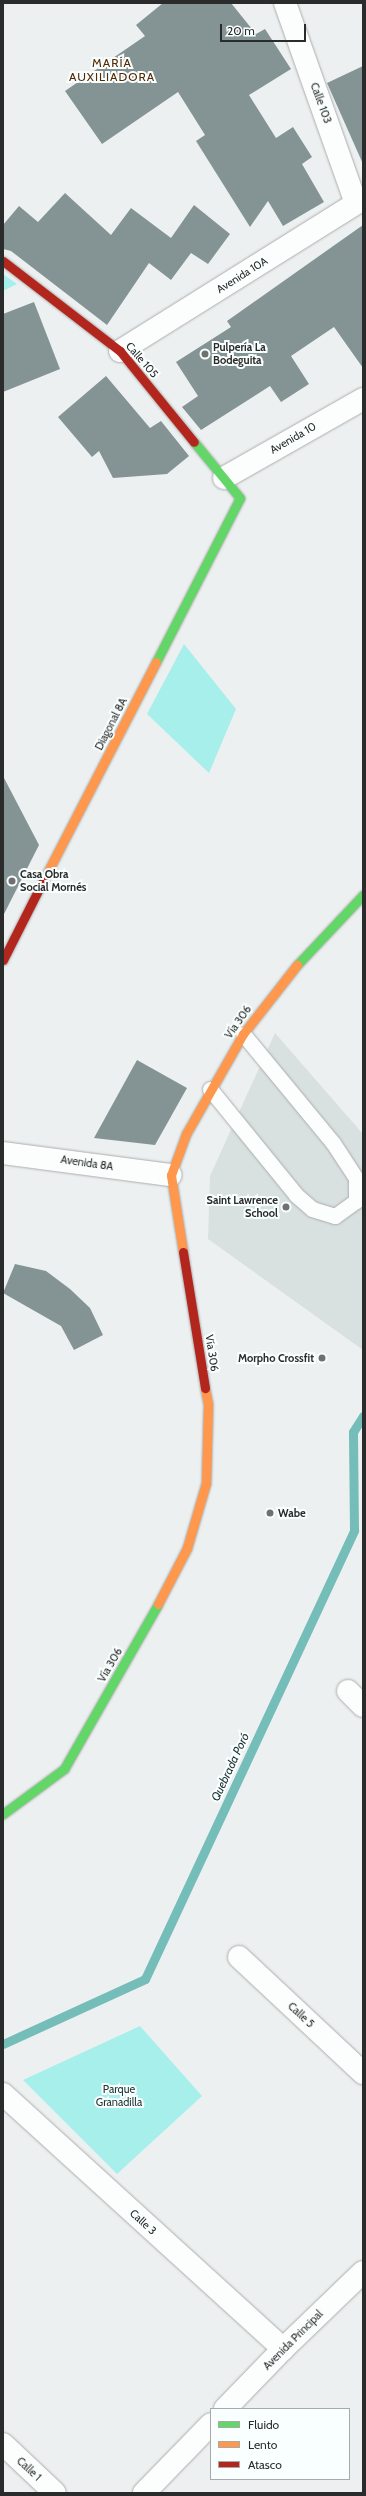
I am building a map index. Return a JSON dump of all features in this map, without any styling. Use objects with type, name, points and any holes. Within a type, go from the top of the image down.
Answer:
[{"type":"street","name":"Calle 103","points":[[285,3],[360,201]]},
{"type":"street","name":"Avenida 10A","points":[[120,351],[360,201]]},
{"type":"street","name":"Calle 105","points":[[3,261],[120,351],[240,498]]},
{"type":"street","name":"Avenida 10","points":[[224,478],[363,399]]},
{"type":"street","name":"Diagonal 8A","points":[[3,960],[240,498]]},
{"type":"street","name":"Vía 306","points":[[3,1814],[64,1769],[154,1612],[187,1548],[206,1483],[208,1404],[171,1175],[186,1134],[210,1089],[243,1034],[295,967],[363,895]]},
{"type":"street","name":"Avenida 8A","points":[[3,1153],[171,1175]]},
{"type":"street","name":"Calle 5","points":[[239,1957],[363,2072]]},
{"type":"street","name":"Calle 3","points":[[3,2094],[282,2349]]},
{"type":"street","name":"Avenida Principal","points":[[226,2408],[282,2349],[363,2272]]},
{"type":"street","points":[[144,2493],[210,2425]]},
{"type":"street","name":"Calle 1","points":[[3,2444],[55,2493]]},
{"type":"lane","points":[[210,1089],[296,1195],[312,1209],[334,1216],[356,1201],[356,1178],[333,1143],[243,1034]]},
{"type":"shaded area","name":"Saint Lawrence School","points":[[275,1033],[363,1134],[363,1350],[208,1239],[210,1176]]},
{"type":"green space","points":[[3,274],[17,284],[3,291]]},
{"type":"green space","points":[[184,644],[236,709],[209,773],[147,714]]},
{"type":"green space","name":"Parque Granadilla","points":[[140,2026],[202,2096],[117,2174],[23,2080]]},
{"type":"building","points":[[163,3],[231,3],[256,34],[265,29],[291,69],[249,95],[276,138],[293,127],[312,157],[302,164],[324,202],[283,226],[268,201],[250,227],[196,141],[205,135],[178,92],[102,144],[65,91],[145,36],[136,25]]},
{"type":"building","points":[[363,66],[363,164],[327,83]]},
{"type":"building","points":[[65,193],[111,235],[131,208],[171,238],[194,205],[230,234],[208,264],[191,253],[171,280],[149,263],[107,325],[11,251],[3,249],[3,225],[19,206],[38,222]]},
{"type":"building","points":[[363,225],[363,368],[334,327],[291,356],[309,384],[281,402],[270,386],[201,430],[182,407],[198,396],[176,362],[231,327],[227,321]]},
{"type":"building","points":[[34,302],[60,369],[3,392],[3,314]]},
{"type":"building","points":[[106,376],[150,428],[161,421],[189,456],[167,474],[113,478],[99,451],[92,457],[58,417]]},
{"type":"building","name":"Casa Obra Social Mornés","points":[[3,776],[39,845],[3,916]]},
{"type":"building","points":[[137,1060],[187,1088],[155,1145],[94,1138]]},
{"type":"building","points":[[15,1264],[46,1271],[70,1289],[90,1308],[103,1335],[74,1350],[61,1326],[3,1293]]},
{"type":"waterway","name":"Quebrada Poró","points":[[3,2044],[145,1979],[354,1530],[353,1432],[363,1416]]},
{"type":"traffic: fast","points":[[156,662],[240,498],[194,442]]},
{"type":"traffic: fast","points":[[297,965],[363,895]]},
{"type":"traffic: fast","points":[[3,1814],[64,1769],[158,1604]]},
{"type":"traffic: slow","points":[[44,879],[156,662]]},
{"type":"traffic: slow","points":[[183,1252],[171,1175],[186,1134],[243,1034],[297,965]]},
{"type":"traffic: slow","points":[[158,1604],[187,1548],[206,1483],[208,1404],[205,1388]]},
{"type":"traffic: jam","points":[[3,261],[120,351],[194,442]]},
{"type":"traffic: jam","points":[[3,960],[44,879]]},
{"type":"traffic: jam","points":[[183,1252],[205,1388]]},
{"type":"place","name":"Pulpería La Bodeguita","points":[[205,354]]},
{"type":"place","name":"Casa Obra Social Mornés","points":[[12,881]]},
{"type":"place","name":"Saint Lawrence School","points":[[286,1207]]},
{"type":"place","name":"Morpho Crossfit","points":[[322,1358]]},
{"type":"place","name":"Wabe","points":[[270,1513]]},
{"type":"district","name":"MARÍA AUXILIADORA","points":[[112,70]]}]
